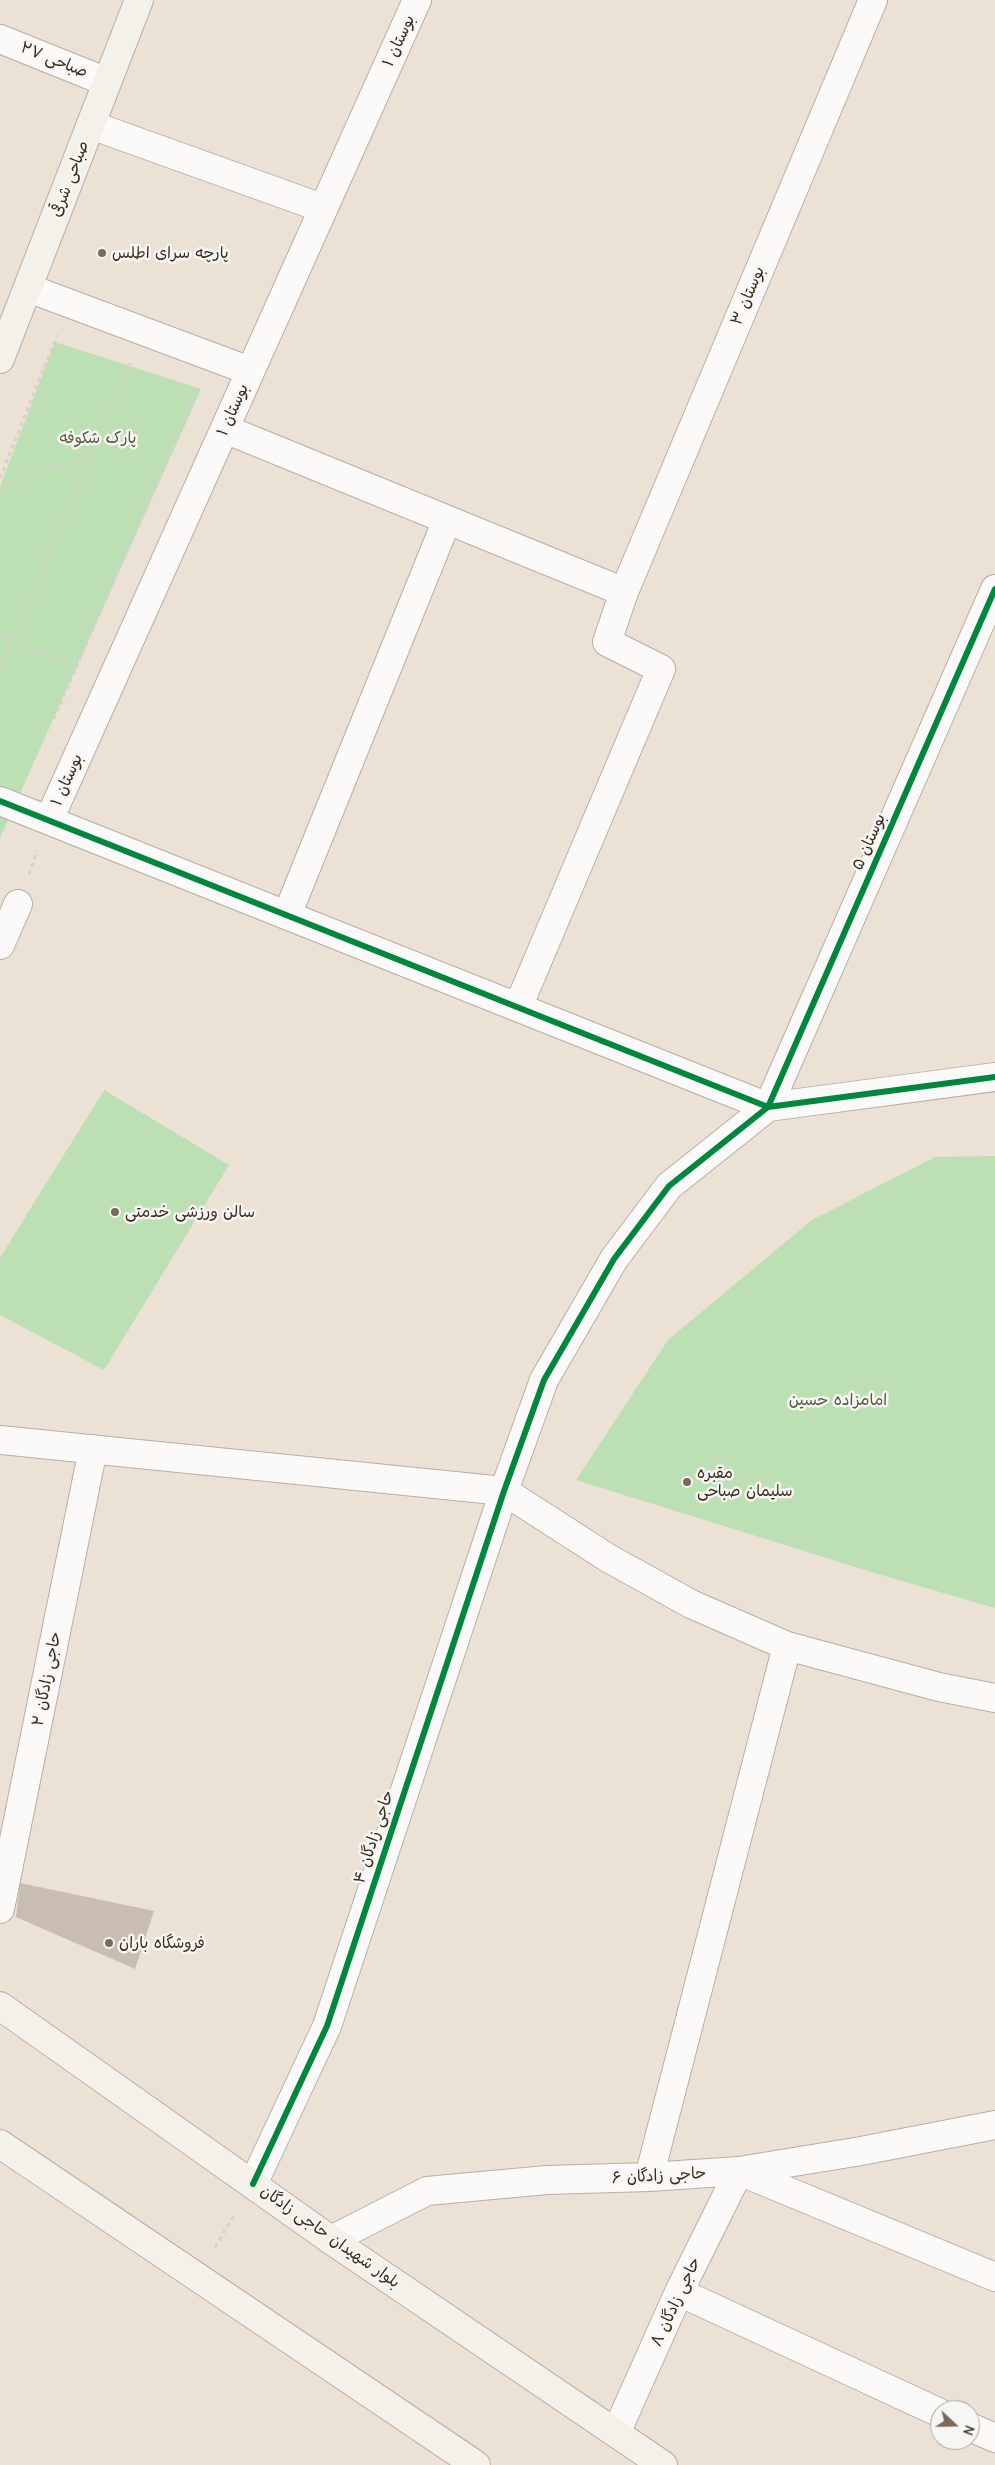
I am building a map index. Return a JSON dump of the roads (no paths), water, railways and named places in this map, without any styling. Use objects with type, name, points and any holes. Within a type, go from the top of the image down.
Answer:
[{"type":"main road","name":"صباحی شرقی","points":[[0,359],[140,0]]},
{"type":"main road","name":"بلوار شهیدان حاجی زادگان","points":[[0,2006],[331,2240],[663,2465]]},
{"type":"main road","points":[[0,2144],[476,2465]]},
{"type":"street","name":"بوستان ۱","points":[[49,820],[322,208],[417,0]]},
{"type":"street","name":"بوستان ۳","points":[[518,1007],[661,669],[607,642],[624,592],[872,0]]},
{"type":"street","name":"صباحی ۲۷","points":[[0,39],[107,82]]},
{"type":"street","points":[[91,125],[322,208]]},
{"type":"street","points":[[28,288],[250,371]]},
{"type":"street","points":[[224,430],[624,592]]},
{"type":"street","points":[[287,915],[447,520]]},
{"type":"street","name":"بوستان ۵","points":[[768,1107],[995,589]]},
{"type":"street","points":[[0,801],[768,1107],[995,1077]]},
{"type":"street","points":[[0,945],[18,904]]},
{"type":"street","name":"حاجی زادگان ۴","points":[[254,2184],[327,2026],[504,1491],[544,1380],[614,1259],[669,1186],[768,1107]]},
{"type":"street","points":[[0,1440],[504,1491],[624,1567],[691,1604],[788,1646],[938,1687],[995,1698]]},
{"type":"street","name":"حاجی زادگان ۲","points":[[0,1909],[93,1449]]},
{"type":"street","points":[[649,2177],[788,1646]]},
{"type":"street","name":"حاجی زادگان ۶","points":[[331,2240],[427,2190],[547,2180],[649,2177],[739,2171],[860,2151],[995,2125]]},
{"type":"street","points":[[739,2171],[995,2277]]},
{"type":"street","name":"حاجی زادگان ۸","points":[[616,2434],[679,2292],[739,2171]]},
{"type":"street","points":[[679,2292],[930,2408]]},
{"type":"street","points":[[980,2431],[995,2438]]},
{"type":"place","name":"پارچه سرای اطلس","points":[[102,253]]},
{"type":"place","name":"سالن ورزشی خدمتی","points":[[115,1212]]},
{"type":"place","name":"مقبره سلیمان صباحی","points":[[687,1482]]},
{"type":"place","name":"فروشگاه باران","points":[[109,1943]]},
{"type":"park label","name":"پارک شکوفه","points":[[98,438]]},
{"type":"park label","name":"امامزاده حسین","points":[[838,1400]]}]
